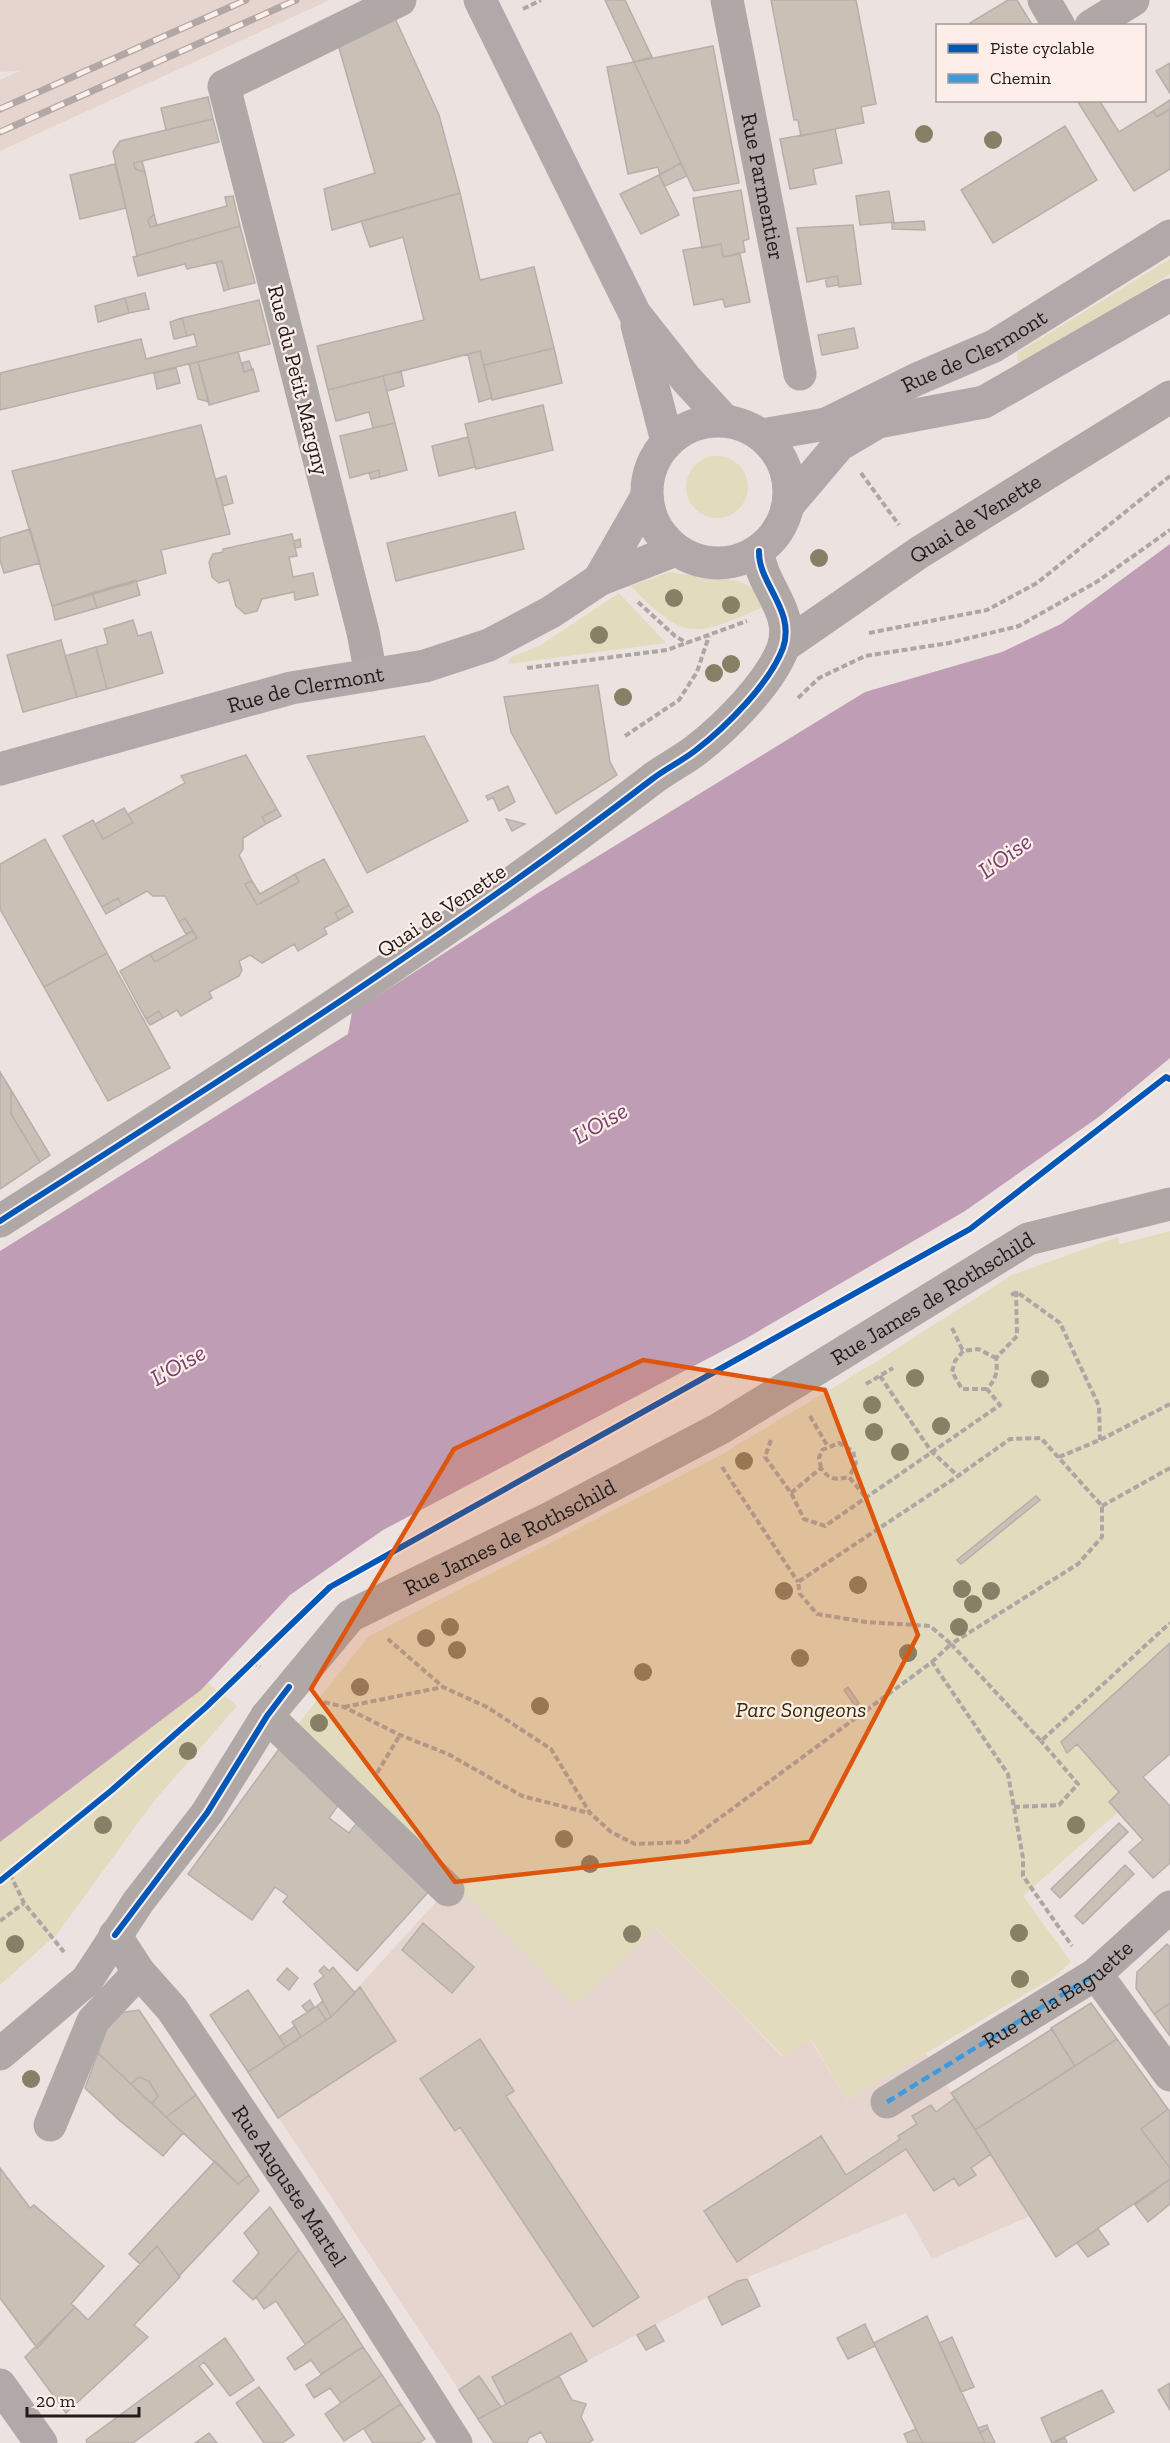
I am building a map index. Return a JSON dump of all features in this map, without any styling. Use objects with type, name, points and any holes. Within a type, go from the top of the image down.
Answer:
[{"type":"main road","points":[[480,0],[635,314],[687,380],[724,420]]},
{"type":"main road","name":"Rue de Clermont","points":[[762,435],[826,424],[917,379],[993,346],[1170,236]]},
{"type":"main road","name":"Rue de Clermont","points":[[789,504],[839,445],[878,423],[984,402],[1170,295]]},
{"type":"main road","points":[[635,314],[667,441]]},
{"type":"main road","points":[[724,420],[744,425],[762,435],[776,450],[785,466],[789,485],[789,504],[783,522],[773,538],[759,551],[739,560],[717,563],[696,560],[676,550],[661,536],[651,518],[646,498],[647,477],[654,458],[667,441],[684,429],[703,422],[724,420]]},
{"type":"main road","name":"Rue de Clermont","points":[[606,577],[646,498]]},
{"type":"main road","name":"Rue de Clermont","points":[[0,769],[291,688],[425,666],[489,645],[551,612],[606,577],[676,550]]},
{"type":"main road","points":[[0,2385],[31,2439]]},
{"type":"street","name":"Rue du Petit Margny","points":[[371,675],[360,620],[224,86],[400,0]]},
{"type":"street","name":"Rue Parmentier","points":[[727,0],[800,374]]},
{"type":"street","points":[[1044,0],[1058,24]]},
{"type":"street","points":[[1094,24],[1133,0]]},
{"type":"street","name":"Quai de Venette","points":[[0,1221],[237,1068],[519,880],[652,779],[696,750],[754,694],[784,646],[920,552],[1170,397]]},
{"type":"street","points":[[759,551],[759,566],[777,595],[781,608],[785,624],[784,646]]},
{"type":"street","name":"Rue James de Rothschild","points":[[0,2055],[87,1980],[115,1935],[207,1813],[267,1716],[350,1616],[550,1518],[719,1429],[1028,1239],[1170,1204]]},
{"type":"street","points":[[267,1716],[448,1890]]},
{"type":"street","name":"Rue de la Baguette","points":[[887,2102],[1096,1974],[1170,1906]]},
{"type":"street","name":"Rue Auguste Martel","points":[[115,1935],[139,1972],[172,2009],[317,2225],[456,2443]]},
{"type":"street","points":[[50,2125],[93,2021],[139,1972]]},
{"type":"street","points":[[1096,1974],[1170,2075]]},
{"type":"path","points":[[525,8],[541,0]]},
{"type":"path","points":[[867,633],[987,610],[1037,584],[1170,476]]},
{"type":"path","points":[[794,702],[819,678],[865,656],[949,643],[1019,626],[1098,580],[1170,530]]},
{"type":"path","points":[[606,577],[687,643]]},
{"type":"path","points":[[517,669],[667,650],[781,608]]},
{"type":"path","points":[[625,736],[679,700],[697,672],[709,635]]},
{"type":"path","points":[[996,1358],[1017,1336],[1017,1292],[1001,1255]]},
{"type":"path","points":[[1008,1297],[1017,1292]]},
{"type":"path","points":[[1017,1292],[1060,1323],[1098,1406],[1100,1440]]},
{"type":"path","points":[[943,1334],[961,1323]]},
{"type":"path","points":[[952,1328],[963,1351]]},
{"type":"path","points":[[978,1349],[996,1358],[998,1369],[994,1381],[987,1389],[962,1389],[952,1372],[955,1361],[963,1351],[978,1349]]},
{"type":"path","points":[[860,1388],[898,1364]]},
{"type":"path","points":[[880,1376],[931,1451],[958,1476]]},
{"type":"path","points":[[781,1434],[771,1440],[765,1457],[791,1493],[804,1520],[825,1526],[1000,1405],[987,1389]]},
{"type":"path","points":[[1059,1457],[1100,1440],[1170,1404]]},
{"type":"path","points":[[800,1422],[820,1410]]},
{"type":"path","points":[[810,1416],[827,1445]]},
{"type":"path","points":[[399,1635],[388,1640],[443,1687],[487,1707],[551,1749],[590,1813],[611,1832],[635,1845],[687,1842],[932,1662],[951,1644],[1078,1564],[1102,1537],[1102,1506],[1041,1438],[1010,1439],[798,1582]]},
{"type":"path","points":[[839,1443],[853,1451],[856,1463],[849,1477],[836,1480],[826,1476],[820,1468],[819,1458],[827,1445],[839,1443]]},
{"type":"path","points":[[721,1466],[798,1582],[800,1594],[817,1614],[866,1622],[930,1626],[951,1644],[1078,1784],[1059,1804],[1014,1807]]},
{"type":"path","points":[[791,1493],[820,1468]]},
{"type":"path","points":[[1102,1506],[1170,1468]]},
{"type":"path","points":[[849,1477],[866,1498]]},
{"type":"path","points":[[1041,1741],[1170,1623]]},
{"type":"path","points":[[932,1662],[1008,1774],[1023,1858],[1023,1876],[1083,1962],[1096,1974]]},
{"type":"path","points":[[289,1687],[316,1700],[344,1707],[400,1735],[448,1754],[522,1796],[590,1813]]},
{"type":"path","points":[[344,1707],[443,1687]]},
{"type":"path","points":[[359,1802],[400,1735]]},
{"type":"path","points":[[10,1874],[24,1903],[87,1980]]},
{"type":"path","points":[[0,1921],[24,1903]]},
{"type":"highlighted area","points":[[643,1360],[825,1390],[918,1635],[810,1842],[455,1882],[311,1689],[454,1449]]},
{"type":"shaded area","points":[[0,0],[330,0],[0,151],[0,80],[19,71],[0,72]]},
{"type":"shaded area","points":[[454,1882],[656,1928],[783,2057],[810,2039],[847,2100],[926,2053],[1030,2216],[932,2259],[906,2213],[738,2281],[478,2419],[248,2072],[331,2017]]},
{"type":"green space","points":[[1170,259],[1170,274],[1024,365],[1018,361],[1017,353]]},
{"type":"green space","points":[[711,456],[723,456],[739,465],[746,475],[748,487],[746,499],[739,509],[723,518],[711,518],[700,513],[691,504],[686,493],[686,481],[691,470],[700,461]]},
{"type":"green space","points":[[670,572],[737,581],[753,590],[763,607],[706,629],[679,626],[665,618],[631,586]]},
{"type":"green space","points":[[619,593],[666,643],[508,664],[511,657],[541,645]]},
{"type":"green space","name":"Parc Songeons","points":[[1170,1231],[1170,1643],[1062,1741],[1061,1745],[1067,1753],[1077,1744],[1119,1792],[1109,1802],[1118,1812],[1023,1896],[1071,1962],[1054,1977],[847,2100],[811,2039],[784,2057],[656,1928],[575,2005],[298,1724],[369,1636],[717,1457],[874,1363],[1012,1275],[1118,1237],[1120,1244]]},
{"type":"green space","points":[[208,1683],[237,1706],[154,1801],[57,1934],[0,1985],[0,1842]]},
{"type":"water","name":"L'Oise","points":[[1170,544],[1170,1058],[1100,1116],[965,1211],[745,1339],[383,1530],[290,1595],[201,1690],[0,1842],[0,1251],[348,1034],[352,1012],[538,893],[865,692],[1002,652],[1061,624]]},
{"type":"building","points":[[605,0],[625,0],[652,57],[634,62]]},
{"type":"building","points":[[771,0],[856,0],[876,104],[861,107],[864,123],[801,136],[798,120],[794,120]]},
{"type":"building","points":[[1008,0],[1017,0],[1032,24],[971,24]]},
{"type":"building","points":[[394,16],[439,115],[460,193],[332,230],[324,189],[375,173],[337,41]]},
{"type":"building","points":[[713,46],[739,183],[694,191],[634,62]]},
{"type":"building","points":[[634,62],[681,163],[660,175],[658,167],[628,174],[607,67]]},
{"type":"building","points":[[1170,63],[1170,93],[1156,71]]},
{"type":"building","points":[[208,97],[213,119],[166,130],[161,108]]},
{"type":"building","points":[[1170,100],[1170,109],[1157,117],[1153,111]]},
{"type":"building","points":[[1078,102],[1100,102],[1119,132],[1153,111],[1157,117],[1170,109],[1170,169],[1134,191]]},
{"type":"building","points":[[213,119],[219,142],[134,163],[135,169],[145,172],[154,214],[148,220],[150,227],[227,206],[225,197],[233,196],[240,226],[137,256],[113,152],[120,141]]},
{"type":"building","points":[[1065,126],[1097,180],[993,243],[961,190]]},
{"type":"building","points":[[835,129],[842,163],[813,169],[816,184],[790,189],[780,139]]},
{"type":"building","points":[[142,161],[145,172],[135,169],[134,163]]},
{"type":"building","points":[[681,163],[687,176],[665,186],[659,175]]},
{"type":"building","points":[[115,164],[126,208],[80,219],[70,175]]},
{"type":"building","points":[[659,175],[679,215],[641,234],[620,194]]},
{"type":"building","points":[[741,190],[749,239],[743,241],[745,252],[723,257],[721,244],[702,248],[693,198]]},
{"type":"building","points":[[889,191],[894,222],[860,225],[856,196]]},
{"type":"building","points":[[460,193],[480,280],[534,267],[554,348],[484,365],[480,351],[328,390],[317,346],[424,320],[403,237],[370,247],[361,221]]},
{"type":"building","points":[[154,214],[157,226],[150,227],[148,220]]},
{"type":"building","points":[[924,221],[925,230],[892,229],[892,223]]},
{"type":"building","points":[[853,225],[861,284],[839,287],[837,276],[807,282],[797,228]]},
{"type":"building","points":[[240,226],[255,283],[229,289],[222,261],[187,269],[185,264],[138,276],[133,257]]},
{"type":"building","points":[[721,244],[723,257],[740,254],[750,302],[725,307],[723,299],[694,305],[683,250]]},
{"type":"building","points":[[222,261],[229,289],[224,291],[216,262]]},
{"type":"building","points":[[837,276],[839,285],[827,287],[825,278]]},
{"type":"building","points":[[145,293],[149,309],[129,313],[125,298]]},
{"type":"building","points":[[125,298],[129,313],[98,322],[95,306]]},
{"type":"building","points":[[259,300],[270,344],[0,410],[0,373],[141,339],[146,359],[197,346],[194,334],[187,336],[182,318]]},
{"type":"building","points":[[182,318],[187,336],[174,339],[170,322]]},
{"type":"building","points":[[854,328],[858,348],[822,355],[818,335]]},
{"type":"building","points":[[554,348],[562,383],[492,400],[484,365]]},
{"type":"building","points":[[480,351],[492,398],[479,402],[468,354]]},
{"type":"building","points":[[238,352],[244,372],[253,369],[259,391],[209,405],[198,362]]},
{"type":"building","points":[[249,361],[252,369],[244,372],[242,363]]},
{"type":"building","points":[[198,362],[209,402],[198,399],[189,364]]},
{"type":"building","points":[[176,368],[180,383],[157,389],[154,373]]},
{"type":"building","points":[[401,371],[404,386],[387,391],[383,376]]},
{"type":"building","points":[[383,376],[395,423],[373,428],[369,412],[336,421],[328,390]]},
{"type":"building","points":[[543,405],[553,450],[476,469],[465,424]]},
{"type":"building","points":[[395,423],[407,470],[380,477],[379,470],[350,478],[340,436]]},
{"type":"building","points":[[201,425],[230,534],[161,550],[166,573],[52,606],[12,471]]},
{"type":"building","points":[[468,437],[475,467],[439,476],[432,446]]},
{"type":"building","points":[[379,470],[380,477],[371,479],[369,473]]},
{"type":"building","points":[[226,476],[233,503],[223,506],[216,479]]},
{"type":"building","points":[[515,512],[524,549],[396,581],[387,543]]},
{"type":"building","points":[[30,529],[40,563],[4,573],[0,560],[0,538]]},
{"type":"building","points":[[292,534],[297,556],[289,557],[293,577],[313,573],[318,595],[295,600],[294,592],[262,599],[257,611],[245,614],[236,606],[229,580],[219,583],[212,577],[209,562],[213,554],[223,552],[223,549]]},
{"type":"building","points":[[300,539],[301,547],[295,548],[294,541]]},
{"type":"building","points":[[136,580],[140,595],[97,608],[92,593]]},
{"type":"building","points":[[92,593],[97,608],[55,620],[52,606]]},
{"type":"building","points":[[133,620],[138,636],[151,632],[163,673],[107,689],[96,647],[108,644],[104,629]]},
{"type":"building","points":[[61,640],[77,697],[23,712],[7,655]]},
{"type":"building","points":[[96,647],[107,689],[77,697],[65,656]]},
{"type":"building","points":[[598,685],[610,762],[617,775],[556,814],[511,732],[504,697]]},
{"type":"building","points":[[424,736],[468,821],[367,873],[307,756]]},
{"type":"building","points":[[246,755],[277,809],[262,817],[266,824],[243,838],[243,849],[239,855],[252,881],[245,884],[257,905],[299,882],[295,874],[324,859],[349,905],[335,913],[339,920],[324,928],[327,934],[298,951],[294,944],[262,963],[250,955],[239,961],[242,970],[239,976],[209,992],[212,998],[181,1016],[177,1010],[163,1018],[159,1011],[146,1019],[120,971],[150,954],[155,962],[197,938],[185,918],[179,922],[165,896],[153,896],[147,891],[122,905],[118,898],[102,907],[63,836],[93,820],[103,839],[133,823],[128,814],[185,783],[181,776]]},
{"type":"building","points":[[508,786],[515,802],[499,811],[493,797],[488,800],[486,796]]},
{"type":"building","points":[[124,808],[133,823],[103,839],[95,824]]},
{"type":"building","points":[[277,809],[281,816],[266,824],[262,817]]},
{"type":"building","points":[[506,819],[525,824],[512,831]]},
{"type":"building","points":[[45,839],[107,953],[44,987],[0,909],[0,864]]},
{"type":"building","points":[[295,874],[299,882],[257,905],[245,884],[252,881],[260,894]]},
{"type":"building","points":[[118,898],[122,905],[106,914],[102,907]]},
{"type":"building","points":[[349,905],[353,912],[339,920],[335,913]]},
{"type":"building","points":[[185,918],[193,931],[186,934],[179,922]]},
{"type":"building","points":[[193,931],[197,938],[155,962],[150,954]]},
{"type":"building","points":[[107,953],[170,1068],[108,1101],[44,987]]},
{"type":"building","points":[[159,1011],[163,1018],[150,1025],[146,1019]]},
{"type":"building","points":[[0,1072],[11,1090],[11,1114],[40,1162],[0,1189]]},
{"type":"building","points":[[11,1090],[50,1155],[40,1162],[11,1114]]},
{"type":"building","points":[[1036,1496],[1040,1500],[961,1564],[957,1560]]},
{"type":"building","points":[[1170,1643],[1170,1754],[1143,1777],[1170,1806],[1170,1863],[1153,1878],[1129,1852],[1143,1840],[1109,1802],[1119,1792],[1077,1744],[1067,1753],[1061,1742]]},
{"type":"building","points":[[848,1687],[859,1703],[855,1706],[844,1690]]},
{"type":"building","points":[[279,1749],[344,1797],[329,1818],[349,1833],[358,1821],[431,1889],[357,1971],[283,1902],[288,1896],[275,1887],[252,1920],[188,1874]]},
{"type":"building","points":[[1119,1823],[1128,1832],[1060,1898],[1051,1889]]},
{"type":"building","points":[[1125,1865],[1134,1874],[1083,1924],[1075,1916]]},
{"type":"building","points":[[423,1923],[474,1967],[452,1993],[402,1950]]},
{"type":"building","points":[[1167,1944],[1170,1947],[1170,2003],[1154,2014],[1136,1988],[1137,1972]]},
{"type":"building","points":[[324,1966],[329,1971],[333,1967],[355,1993],[331,2017],[314,1984],[324,1976],[319,1971]]},
{"type":"building","points":[[287,1968],[298,1978],[289,1990],[277,1980]]},
{"type":"building","points":[[360,1987],[396,2041],[278,2118],[248,2072],[331,2017]]},
{"type":"building","points":[[248,1990],[286,2047],[248,2072],[210,2015]]},
{"type":"building","points":[[310,2000],[314,2007],[307,2012],[302,2006]]},
{"type":"building","points":[[323,2001],[331,2017],[326,2020],[317,2006]]},
{"type":"building","points":[[1091,2003],[1117,2039],[1075,2066],[1051,2028]]},
{"type":"building","points":[[1170,2003],[1170,2036],[1154,2014]]},
{"type":"building","points":[[317,2006],[326,2020],[301,2037],[292,2022]]},
{"type":"building","points":[[139,2010],[196,2095],[166,2117],[152,2104],[158,2096],[149,2081],[139,2077],[131,2084],[98,2053],[112,2014]]},
{"type":"building","points":[[295,2026],[301,2037],[286,2047],[279,2037]]},
{"type":"building","points":[[1052,2029],[1075,2066],[975,2130],[951,2093]]},
{"type":"building","points":[[480,2039],[514,2091],[506,2096],[639,2297],[593,2327],[460,2127],[455,2131],[420,2079]]},
{"type":"building","points":[[1117,2039],[1168,2109],[1141,2129],[1170,2168],[1170,2179],[1056,2257],[975,2130]]},
{"type":"building","points":[[98,2053],[183,2133],[163,2156],[85,2088]]},
{"type":"building","points":[[139,2077],[149,2081],[158,2096],[152,2104],[131,2084]]},
{"type":"building","points":[[196,2095],[249,2175],[238,2184],[166,2117]]},
{"type":"building","points":[[955,2098],[991,2154],[971,2168],[976,2175],[959,2186],[954,2178],[934,2191],[906,2149],[737,2262],[704,2211],[821,2136],[846,2175],[900,2139],[898,2136],[917,2124],[912,2116],[931,2105],[936,2112]]},
{"type":"building","points":[[1168,2109],[1170,2112],[1170,2168],[1141,2129]]},
{"type":"building","points":[[215,2161],[238,2184],[249,2175],[259,2191],[179,2276],[157,2246],[140,2264],[129,2254]]},
{"type":"building","points":[[0,2168],[30,2208],[34,2205],[104,2266],[71,2304],[75,2307],[37,2348],[0,2298]]},
{"type":"building","points":[[1170,2179],[1170,2204],[1148,2222],[1135,2205]]},
{"type":"building","points":[[270,2207],[299,2250],[253,2300],[233,2281],[259,2253],[244,2233]]},
{"type":"building","points":[[1098,2229],[1109,2244],[1088,2257],[1077,2243]]},
{"type":"building","points":[[157,2246],[180,2277],[134,2325],[148,2337],[66,2413],[25,2357],[75,2307],[88,2320]]},
{"type":"building","points":[[299,2250],[344,2317],[305,2344],[276,2301],[264,2309],[256,2297]]},
{"type":"building","points":[[747,2279],[760,2306],[722,2325],[708,2297],[738,2281]]},
{"type":"building","points":[[927,2316],[985,2443],[923,2443],[875,2346],[874,2343]]},
{"type":"building","points":[[344,2317],[363,2347],[321,2374],[311,2360],[295,2370],[287,2358]]},
{"type":"building","points":[[865,2324],[875,2346],[848,2359],[837,2338]]},
{"type":"building","points":[[655,2325],[664,2341],[646,2350],[637,2335]]},
{"type":"building","points":[[571,2333],[587,2361],[506,2404],[492,2377]]},
{"type":"building","points":[[952,2337],[974,2387],[961,2392],[939,2343]]},
{"type":"building","points":[[225,2338],[254,2380],[230,2396],[204,2362],[199,2366],[213,2384],[133,2443],[87,2443],[86,2440]]},
{"type":"building","points":[[363,2347],[382,2375],[341,2403],[330,2388],[314,2398],[306,2385]]},
{"type":"building","points":[[382,2375],[401,2404],[344,2441],[325,2414]]},
{"type":"building","points":[[479,2376],[501,2407],[478,2419],[459,2390]]},
{"type":"building","points":[[559,2376],[572,2400],[586,2404],[581,2417],[593,2440],[588,2443],[547,2443],[541,2432],[529,2438],[527,2443],[494,2443],[478,2419]]},
{"type":"building","points":[[1170,2383],[1170,2410],[1158,2390]]},
{"type":"building","points":[[259,2387],[294,2435],[282,2443],[264,2443],[236,2403]]},
{"type":"building","points":[[1102,2390],[1114,2412],[1052,2443],[1041,2418]]},
{"type":"building","points":[[401,2404],[425,2439],[419,2443],[373,2443],[364,2429]]},
{"type":"building","points":[[987,2425],[988,2428],[980,2433],[978,2428]]},
{"type":"building","points":[[988,2428],[995,2443],[985,2443],[980,2433]]},
{"type":"building","points":[[916,2429],[923,2443],[908,2443],[904,2434]]},
{"type":"building","points":[[209,2433],[217,2443],[195,2443]]},
{"type":"building","points":[[1065,2438],[1067,2443],[1052,2443]]},
{"type":"railway","points":[[0,109],[246,0]]},
{"type":"railway","points":[[0,132],[296,0]]},
{"type":"marked path","points":[[887,2102],[1096,1974]]},
{"type":"cycle path","points":[[0,1221],[248,1062],[412,953],[493,897],[708,740],[758,690],[783,648],[786,634],[785,621],[764,575],[759,551]]},
{"type":"cycle path","points":[[0,1881],[112,1790],[206,1707],[330,1587],[970,1229],[1166,1077],[1170,1079]]},
{"type":"cycle path","points":[[115,1935],[207,1813],[267,1716],[289,1687]]}]
